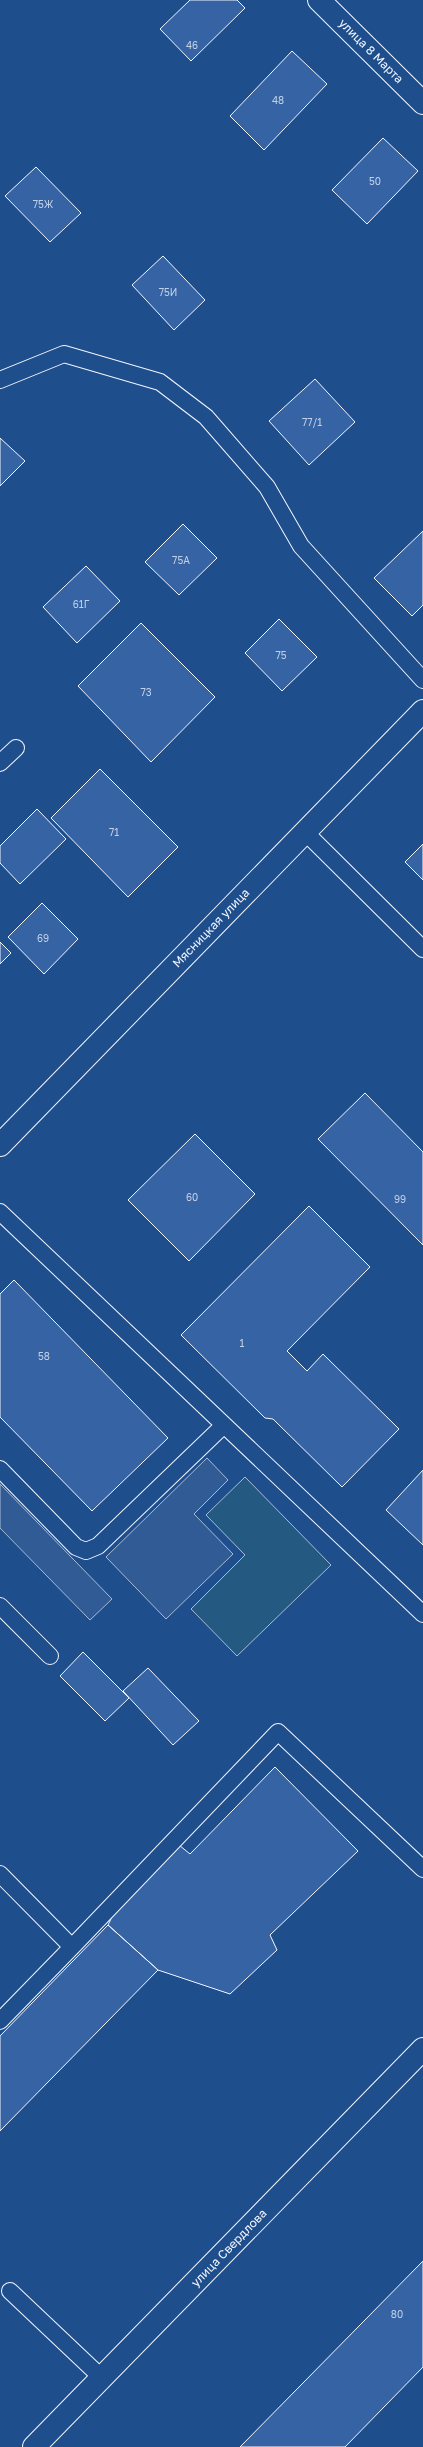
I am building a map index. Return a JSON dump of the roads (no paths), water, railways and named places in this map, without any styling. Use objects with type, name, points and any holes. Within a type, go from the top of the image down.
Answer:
[{"type":"street","name":"улица 8 Марта","points":[[319,0],[423,103]]},
{"type":"street","name":"Мясницкая улица","points":[[0,1145],[423,711]]},
{"type":"street","name":"улица Свердлова","points":[[34,2447],[423,2049]]},
{"type":"lane","points":[[0,380],[64,354],[160,382],[206,417],[267,487],[301,546],[423,680]]},
{"type":"lane","points":[[0,763],[16,748]]},
{"type":"lane","points":[[305,832],[423,949]]},
{"type":"lane","points":[[0,1212],[423,1614]]},
{"type":"lane","points":[[0,1469],[76,1547],[86,1551],[103,1542],[224,1425]]},
{"type":"lane","points":[[0,1606],[50,1656]]},
{"type":"lane","points":[[0,2021],[278,1732],[423,1869]]},
{"type":"lane","points":[[0,1874],[72,1947]]},
{"type":"lane","points":[[10,2291],[102,2378]]}]
